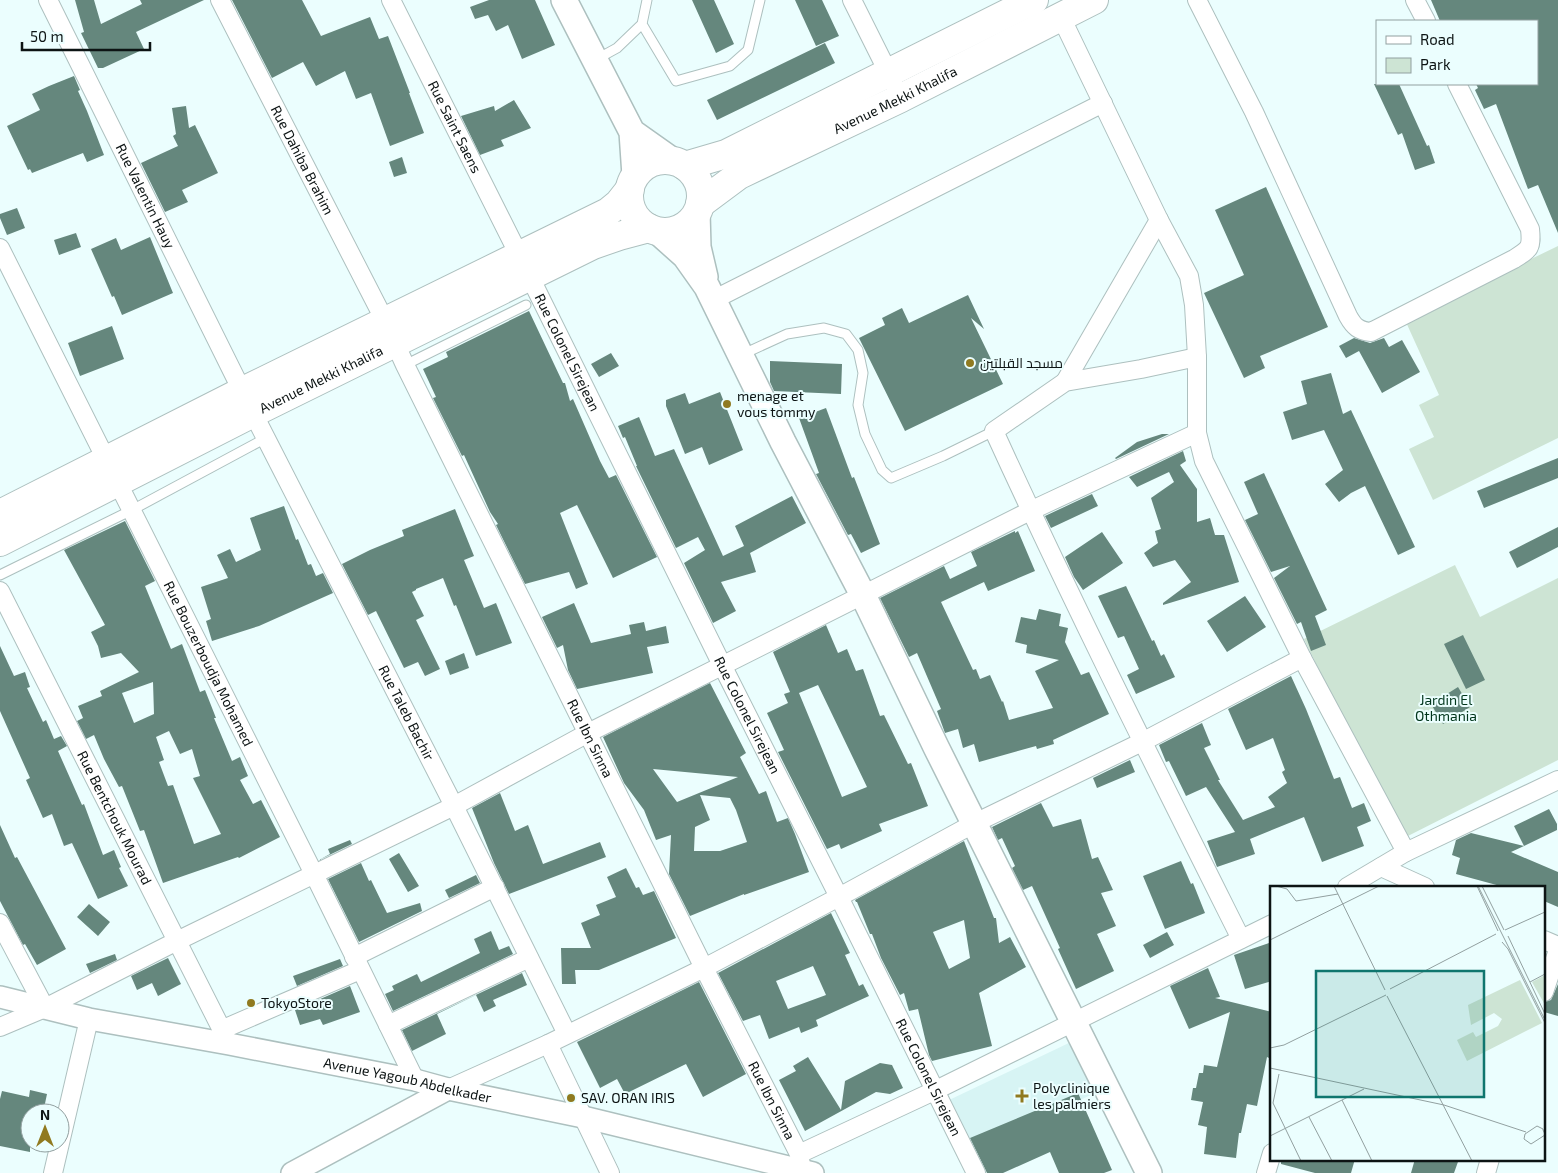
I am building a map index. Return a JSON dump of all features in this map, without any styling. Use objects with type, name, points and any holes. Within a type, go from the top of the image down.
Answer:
[{"type":"main road","points":[[564,0],[632,132],[632,183],[629,198],[635,216],[641,223],[653,230],[685,256],[710,293],[783,442],[863,595],[936,747],[1148,1173]]},
{"type":"main road","name":"Avenue Mekki Khalifa","points":[[679,163],[726,154],[1034,0]]},
{"type":"main road","name":"Avenue Mekki Khalifa","points":[[699,208],[739,175],[901,98],[1094,0]]},
{"type":"main road","points":[[632,132],[692,172],[700,187],[698,247],[710,293]]},
{"type":"main road","points":[[632,183],[642,168],[651,163],[662,160],[679,163]]},
{"type":"main road","name":"Avenue Mekki Khalifa","points":[[0,542],[112,472],[248,402],[395,343],[525,266],[608,212],[619,203],[632,183]]},
{"type":"main road","points":[[653,230],[666,232],[685,227],[699,208]]},
{"type":"main road","name":"Avenue Mekki Khalifa","points":[[525,266],[619,236],[653,230]]},
{"type":"main road","name":"Avenue Mekki Khalifa","points":[[0,514],[112,472]]},
{"type":"street","name":"Rue Valentin Hauy","points":[[48,0],[248,402]]},
{"type":"street","name":"Rue Dahiba Brahim","points":[[220,0],[395,343]]},
{"type":"street","name":"Rue Saint Saens","points":[[391,0],[525,266]]},
{"type":"street","points":[[852,0],[901,98]]},
{"type":"street","points":[[1197,0],[1254,112],[1353,325],[1360,331],[1371,332],[1514,259],[1527,251],[1532,242],[1530,229],[1458,85]]},
{"type":"street","points":[[1415,0],[1425,20]]},
{"type":"street","points":[[1061,17],[1159,220],[1189,276],[1194,305],[1197,357],[1197,433],[1204,461],[1302,658],[1406,852]]},
{"type":"street","points":[[710,293],[1103,104]]},
{"type":"street","points":[[1159,220],[1065,382],[994,431],[1030,511],[1142,742],[1241,939]]},
{"type":"street","name":"Rue Bouzerboudja Mohamed","points":[[0,248],[314,874],[415,1080]]},
{"type":"street","name":"Rue Colonel Sirejean","points":[[525,266],[934,1092],[976,1173]]},
{"type":"street","name":"Rue Ibn Sinna","points":[[395,343],[803,1168]]},
{"type":"street","points":[[1065,382],[1141,370],[1197,357]]},
{"type":"street","name":"Rue Taleb Bachir","points":[[248,402],[454,806],[567,1034]]},
{"type":"street","points":[[0,1027],[45,1008],[177,941],[454,806],[588,733],[1030,511],[1197,433]]},
{"type":"street","name":"Rue Bentchouk Mourad","points":[[0,591],[225,1037]]},
{"type":"street","points":[[292,1173],[448,1089],[548,1044],[704,968],[975,823],[1142,742],[1302,658]]},
{"type":"street","points":[[1349,886],[1406,852],[1558,780]]},
{"type":"street","points":[[1381,867],[1424,886]]},
{"type":"street","points":[[225,1037],[494,886]]},
{"type":"street","points":[[0,923],[45,1008]]},
{"type":"street","points":[[803,1168],[934,1092],[1270,925]]},
{"type":"street","points":[[1546,941],[1558,948],[1546,986]]},
{"type":"street","points":[[388,1025],[529,958]]},
{"type":"street","name":"Avenue Yagoub Abdelkader","points":[[0,997],[89,1019],[225,1037],[803,1168]]},
{"type":"street","points":[[53,1173],[89,1019]]},
{"type":"street","points":[[548,1044],[610,1173]]},
{"type":"street","points":[[1266,1173],[1270,1160]]},
{"type":"street","points":[[1486,1173],[1490,1160]]},
{"type":"lane","points":[[594,60],[617,48],[642,24],[647,0]]},
{"type":"lane","points":[[642,24],[676,81],[730,66],[748,50],[760,0]]},
{"type":"lane","points":[[395,343],[526,305]]},
{"type":"lane","points":[[740,355],[787,334],[824,328],[846,334],[858,350],[863,373],[858,405],[865,434],[882,470],[891,478],[994,431]]},
{"type":"lane","points":[[0,575],[132,510],[266,438]]},
{"type":"shaded area","name":"Polyclinique les palmiers","points":[[1073,1041],[1097,1092],[971,1152],[947,1101]]},
{"type":"green space","points":[[1558,246],[1558,438],[1433,500],[1409,449],[1434,437],[1419,405],[1439,395],[1405,320]]},
{"type":"green space","name":"Jardin El Othmania","points":[[1455,565],[1480,617],[1558,578],[1558,760],[1402,839],[1304,639]]},
{"type":"building","points":[[75,0],[94,0],[101,24],[142,4],[140,0],[204,0],[136,32],[144,49],[103,68],[98,68],[81,33],[84,32]]},
{"type":"building","points":[[232,0],[302,0],[321,36],[370,17],[379,39],[388,36],[424,133],[390,146],[371,93],[356,99],[345,71],[316,86],[303,62],[272,78]]},
{"type":"building","points":[[489,0],[535,0],[555,45],[522,59],[508,25],[496,31],[488,15],[475,19],[470,7]]},
{"type":"building","points":[[692,0],[714,0],[734,44],[716,53]]},
{"type":"building","points":[[795,0],[822,0],[839,36],[816,46]]},
{"type":"building","points":[[1431,0],[1558,0],[1558,233],[1538,185],[1528,189],[1496,104],[1484,109],[1475,90],[1478,88],[1476,85],[1538,85],[1538,20],[1440,20]]},
{"type":"building","points":[[825,43],[835,63],[717,120],[707,100]]},
{"type":"building","points":[[74,76],[80,90],[78,91],[104,155],[87,162],[83,153],[32,173],[30,169],[28,170],[7,126],[40,110],[32,94]]},
{"type":"building","points":[[1374,84],[1399,85],[1427,146],[1429,145],[1435,163],[1415,170],[1402,133],[1398,135]]},
{"type":"building","points":[[514,100],[531,128],[501,140],[504,146],[480,155],[461,116],[494,106],[495,111]]},
{"type":"building","points":[[186,106],[189,128],[195,125],[218,173],[182,190],[188,202],[165,212],[141,163],[178,146],[173,136],[176,134],[172,108]]},
{"type":"building","points":[[402,157],[407,173],[394,177],[389,162]]},
{"type":"building","points":[[1266,187],[1328,327],[1260,356],[1265,368],[1244,378],[1204,293],[1244,275],[1215,210]]},
{"type":"building","points":[[17,208],[25,228],[7,235],[0,214]]},
{"type":"building","points":[[76,233],[81,247],[59,255],[54,240]]},
{"type":"building","points":[[150,237],[173,293],[122,315],[91,249],[116,238],[121,250]]},
{"type":"building","points":[[968,295],[984,329],[971,318],[1003,384],[905,431],[859,338],[885,325],[882,318],[902,308],[909,323]]},
{"type":"building","points":[[529,311],[563,383],[565,383],[570,401],[573,399],[600,461],[609,478],[616,475],[657,557],[613,578],[577,505],[560,513],[588,584],[576,589],[569,572],[525,584],[464,455],[462,456],[433,398],[436,397],[423,369],[448,357],[446,352]]},
{"type":"building","points":[[112,326],[124,359],[80,376],[68,343]]},
{"type":"building","points":[[1354,338],[1370,343],[1384,338],[1389,347],[1402,340],[1420,372],[1382,393],[1359,351],[1346,358],[1339,346]]},
{"type":"building","points":[[611,353],[619,366],[599,377],[591,364]]},
{"type":"building","points":[[770,361],[842,364],[841,394],[774,391],[770,382]]},
{"type":"building","points":[[1331,373],[1343,414],[1351,410],[1415,547],[1398,555],[1365,486],[1339,502],[1325,484],[1343,470],[1324,430],[1292,440],[1283,412],[1307,404],[1301,381]]},
{"type":"building","points":[[720,392],[743,450],[709,465],[702,447],[685,454],[666,406],[666,400],[685,393],[689,404]]},
{"type":"building","points":[[826,408],[852,478],[854,477],[880,544],[861,553],[851,534],[848,535],[816,474],[819,473],[799,418]]},
{"type":"building","points":[[639,417],[655,456],[674,449],[723,556],[744,546],[735,526],[792,496],[806,523],[750,553],[756,572],[721,582],[736,611],[713,623],[684,563],[705,550],[698,537],[676,548],[636,466],[625,437],[623,438],[618,426]]},
{"type":"building","points":[[1162,434],[1169,434],[1115,458],[1137,442]]},
{"type":"building","points":[[1183,451],[1186,461],[1180,465],[1197,489],[1197,522],[1210,518],[1215,535],[1224,535],[1239,582],[1163,605],[1163,603],[1191,582],[1175,560],[1153,567],[1144,553],[1158,543],[1155,531],[1161,529],[1151,498],[1174,482],[1169,472],[1137,487],[1129,477]]},
{"type":"building","points":[[1558,458],[1558,478],[1484,508],[1477,491]]},
{"type":"building","points":[[1264,473],[1327,610],[1315,616],[1326,645],[1311,651],[1301,622],[1297,624],[1274,578],[1290,566],[1271,572],[1245,520],[1258,514],[1244,482]]},
{"type":"building","points":[[1092,494],[1098,506],[1051,528],[1045,516]]},
{"type":"building","points":[[284,506],[296,540],[298,539],[308,565],[311,564],[316,576],[323,573],[333,593],[259,626],[212,641],[206,621],[211,619],[201,587],[228,578],[217,555],[230,549],[236,562],[261,550],[250,518]]},
{"type":"building","points":[[455,509],[474,556],[464,560],[484,608],[496,603],[512,643],[476,656],[443,578],[412,592],[424,616],[416,620],[440,669],[425,676],[418,662],[404,668],[376,611],[368,615],[342,564],[404,536],[402,530]]},
{"type":"building","points":[[125,521],[155,581],[145,586],[171,649],[182,644],[200,692],[205,690],[216,718],[214,718],[232,761],[240,757],[248,776],[240,780],[253,804],[261,800],[280,837],[239,858],[163,883],[144,830],[140,831],[122,786],[119,787],[94,735],[86,739],[77,721],[83,718],[78,706],[102,696],[100,691],[139,672],[121,653],[101,658],[98,646],[91,632],[105,625],[64,550]],"holes":[[[153,682],[154,714],[134,723],[122,693]],[[169,731],[180,754],[192,749],[200,776],[193,778],[221,834],[194,844],[173,785],[168,786],[159,762],[164,760],[156,737]]]},
{"type":"building","points":[[1558,527],[1558,547],[1517,568],[1509,552]]},
{"type":"building","points":[[1015,531],[1015,533],[1018,531],[1035,571],[988,591],[984,582],[941,602],[973,670],[976,669],[980,679],[990,675],[1003,701],[1009,720],[1053,708],[1035,671],[1059,660],[1026,653],[1027,645],[1015,642],[1021,617],[1036,620],[1039,609],[1061,614],[1059,626],[1068,628],[1065,642],[1081,675],[1089,672],[1109,714],[1053,740],[1054,744],[1037,749],[1036,746],[979,762],[974,744],[963,748],[958,729],[945,733],[937,711],[941,709],[917,653],[909,657],[880,598],[944,566],[950,579],[977,566],[971,552]]},
{"type":"building","points":[[1102,532],[1123,563],[1083,590],[1074,577],[1065,557]]},
{"type":"building","points":[[1126,586],[1152,641],[1154,640],[1161,656],[1164,654],[1175,677],[1136,694],[1127,675],[1139,669],[1124,636],[1118,638],[1098,596]]},
{"type":"building","points":[[1245,596],[1266,627],[1227,652],[1207,621]]},
{"type":"building","points":[[574,603],[591,643],[631,634],[629,625],[644,622],[646,631],[666,626],[669,643],[647,647],[653,673],[577,689],[568,670],[563,645],[557,648],[542,617]]},
{"type":"building","points":[[826,625],[838,653],[847,649],[856,671],[863,669],[880,716],[884,715],[908,764],[911,763],[928,806],[879,824],[882,831],[841,849],[839,844],[827,849],[778,752],[784,750],[767,713],[788,703],[784,694],[790,692],[773,652]],"holes":[[[818,685],[867,787],[842,797],[799,693]]]},
{"type":"building","points":[[1463,635],[1485,680],[1466,689],[1444,644]]},
{"type":"building","points":[[0,646],[14,676],[25,672],[30,687],[27,688],[43,722],[46,720],[54,739],[61,736],[67,746],[58,751],[82,805],[84,804],[103,855],[114,850],[121,867],[119,868],[128,886],[98,899],[72,843],[64,846],[52,814],[43,818],[26,780],[30,778],[0,711]]},
{"type":"building","points":[[464,653],[469,668],[450,675],[445,661]]},
{"type":"building","points":[[1291,676],[1334,779],[1340,777],[1352,808],[1364,803],[1371,821],[1357,827],[1364,846],[1322,862],[1304,817],[1250,839],[1255,854],[1217,867],[1207,841],[1235,832],[1206,787],[1186,796],[1169,761],[1166,762],[1159,745],[1202,723],[1211,745],[1204,748],[1220,780],[1218,780],[1243,820],[1275,807],[1268,797],[1287,783],[1282,772],[1285,770],[1273,738],[1246,750],[1228,709]]},
{"type":"building","points":[[710,683],[746,753],[740,757],[759,794],[766,791],[777,822],[788,818],[809,872],[744,894],[690,916],[669,874],[671,835],[656,840],[644,810],[624,783],[603,737]],"holes":[[[653,769],[738,777],[677,802]],[[700,795],[730,798],[747,842],[720,851],[694,851],[695,827],[710,820]]]},
{"type":"building","points":[[1458,687],[1470,707],[1443,724],[1431,704]]},
{"type":"building","points":[[1130,760],[1135,772],[1097,788],[1093,778]]},
{"type":"building","points":[[500,793],[515,831],[528,825],[543,864],[600,842],[606,857],[509,894],[494,863],[472,808]]},
{"type":"building","points":[[1041,803],[1053,827],[1081,819],[1092,859],[1098,857],[1113,890],[1101,893],[1116,926],[1097,934],[1114,971],[1076,989],[1032,886],[1023,890],[1012,868],[1015,866],[1002,838],[998,840],[992,827]]},
{"type":"building","points":[[1549,809],[1557,824],[1557,830],[1524,846],[1514,826]]},
{"type":"building","points":[[0,825],[15,858],[17,857],[66,949],[37,965],[25,944],[23,945],[0,901]]},
{"type":"building","points":[[1471,833],[1524,846],[1511,852],[1558,872],[1558,907],[1546,902],[1546,886],[1500,886],[1456,874],[1460,858],[1452,855],[1456,840]]},
{"type":"building","points":[[350,840],[352,844],[319,860],[330,854],[328,849]]},
{"type":"building","points":[[964,841],[994,918],[996,918],[999,943],[1010,937],[1026,967],[979,993],[992,1046],[932,1061],[918,1009],[909,1011],[904,993],[900,995],[855,900]],"holes":[[[964,920],[970,958],[949,969],[933,932]]]},
{"type":"building","points":[[399,853],[419,886],[408,892],[389,859]]},
{"type":"building","points":[[1181,861],[1191,884],[1193,883],[1205,913],[1165,929],[1143,876]]},
{"type":"building","points":[[361,863],[387,913],[420,903],[422,911],[359,942],[328,879]]},
{"type":"building","points":[[626,868],[636,888],[639,887],[643,895],[654,891],[676,938],[599,970],[575,970],[576,984],[562,984],[561,948],[591,948],[581,923],[600,915],[596,905],[616,897],[607,877]]},
{"type":"building","points":[[476,875],[480,883],[449,898],[445,890]]},
{"type":"building","points":[[89,904],[110,922],[98,936],[77,917]]},
{"type":"building","points":[[831,913],[850,953],[845,955],[859,986],[863,984],[869,996],[816,1020],[818,1026],[801,1033],[799,1027],[769,1039],[760,1015],[743,1021],[718,973]],"holes":[[[813,966],[826,995],[788,1009],[776,981]]]},
{"type":"building","points":[[491,931],[499,950],[509,946],[513,954],[393,1011],[385,994],[394,990],[392,986],[417,974],[421,982],[480,953],[474,939]]},
{"type":"building","points":[[1167,932],[1174,945],[1150,958],[1143,945]]},
{"type":"building","points":[[1270,943],[1270,982],[1245,989],[1234,955]]},
{"type":"building","points":[[115,954],[117,960],[90,973],[86,964]]},
{"type":"building","points":[[168,958],[181,984],[158,996],[152,983],[137,990],[131,976]]},
{"type":"building","points":[[340,959],[343,966],[297,986],[293,976]]},
{"type":"building","points":[[1208,968],[1220,997],[1215,998],[1270,1012],[1270,1054],[1269,1058],[1267,1057],[1257,1106],[1247,1104],[1241,1133],[1239,1133],[1236,1158],[1204,1154],[1207,1127],[1198,1125],[1203,1102],[1191,1100],[1193,1088],[1196,1088],[1199,1073],[1203,1073],[1204,1065],[1217,1067],[1230,1012],[1189,1029],[1170,986]]},
{"type":"building","points":[[522,973],[527,985],[493,1000],[496,1006],[484,1012],[476,995],[437,1014],[446,1034],[412,1051],[402,1030]]},
{"type":"building","points":[[699,982],[746,1074],[703,1097],[686,1064],[625,1094],[617,1079],[600,1088],[577,1042]]},
{"type":"building","points":[[1558,984],[1558,1016],[1546,1013],[1546,1001],[1551,1000]]},
{"type":"building","points":[[350,986],[360,1012],[323,1025],[320,1019],[300,1025],[295,1010]]},
{"type":"building","points":[[808,1057],[841,1110],[845,1081],[880,1063],[892,1065],[903,1088],[890,1094],[876,1092],[805,1131],[779,1080],[796,1071],[793,1066]]},
{"type":"building","points":[[30,1090],[47,1094],[45,1103],[20,1103],[20,1150],[0,1146],[0,1099],[2,1091],[29,1097]]},
{"type":"building","points":[[1078,1093],[1112,1170],[1104,1173],[1059,1173],[1050,1152],[1003,1173],[987,1173],[970,1138]]},
{"type":"building","points":[[1281,1160],[1355,1160],[1351,1173],[1315,1173],[1281,1164]]},
{"type":"building","points":[[1415,1160],[1459,1160],[1454,1173],[1411,1173]]},
{"type":"place","name":"مسجد القبلتين","points":[[970,363]]},
{"type":"place","name":"menage et vous tommy","points":[[727,404]]},
{"type":"place","name":"TokyoStore","points":[[251,1003]]},
{"type":"place","name":"Polyclinique les palmiers","points":[[1022,1096]]},
{"type":"place","name":"SAV. ORAN IRIS","points":[[571,1098]]}]
